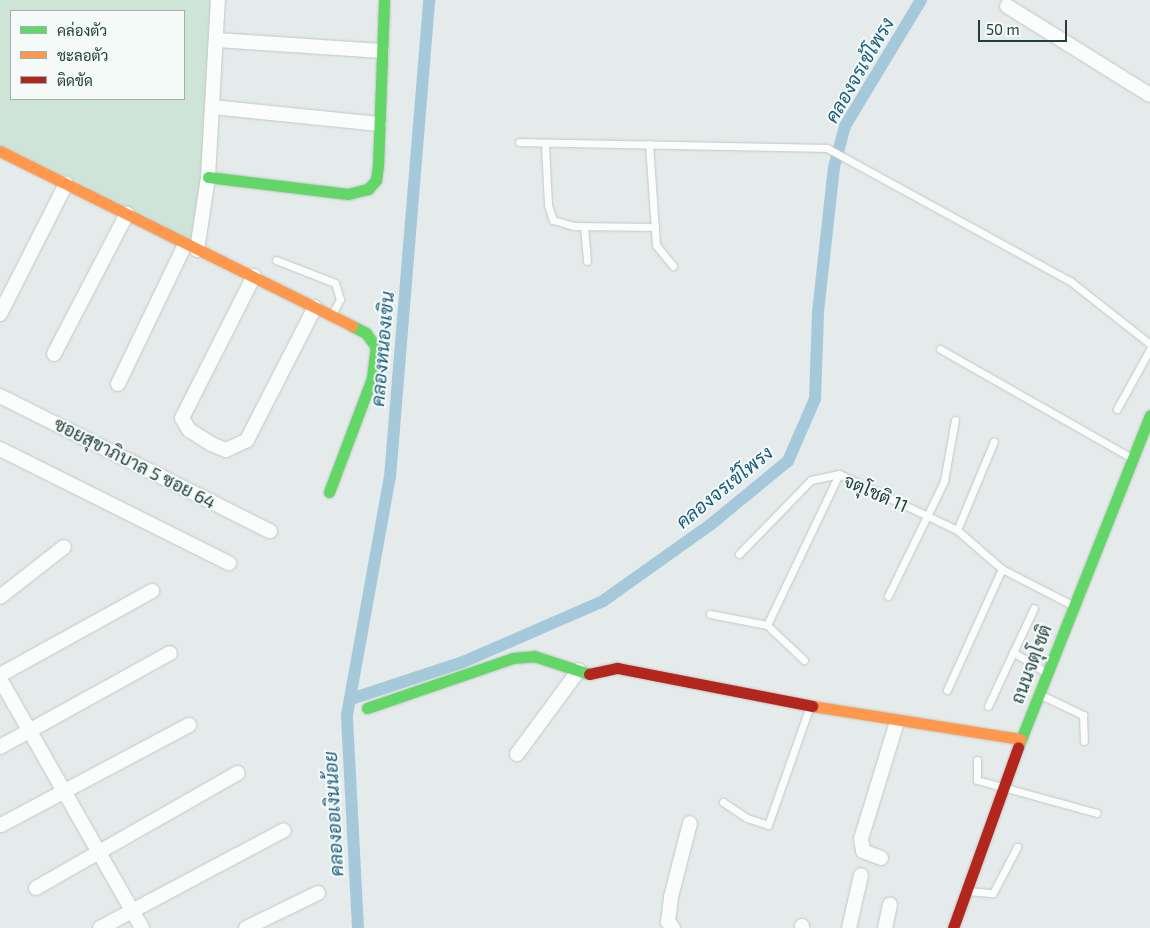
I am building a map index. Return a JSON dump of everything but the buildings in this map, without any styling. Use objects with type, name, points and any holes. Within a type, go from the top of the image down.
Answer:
[{"type":"street","points":[[118,384],[191,247],[208,176],[218,0]]},
{"type":"street","points":[[208,176],[359,193],[376,180],[384,0]]},
{"type":"street","points":[[1008,6],[1150,95]]},
{"type":"street","points":[[217,40],[382,51]]},
{"type":"street","points":[[212,107],[379,124]]},
{"type":"street","points":[[1,154],[254,276],[366,333],[376,347],[372,378],[329,492]]},
{"type":"street","points":[[0,314],[66,184]]},
{"type":"street","points":[[54,354],[126,214]]},
{"type":"street","points":[[254,276],[182,418],[189,430],[211,444],[226,450],[247,440],[315,307]]},
{"type":"street","name":"ซอยสุขาภิบาล 5 ซอย 64","points":[[0,396],[270,531]]},
{"type":"street","name":"ถนนจตุโชติ","points":[[952,928],[1000,790],[1130,457],[1150,416]]},
{"type":"street","points":[[0,448],[229,563]]},
{"type":"street","points":[[0,598],[64,547]]},
{"type":"street","points":[[142,928],[31,728],[0,677],[152,590]]},
{"type":"street","points":[[0,747],[31,728],[170,653]]},
{"type":"street","points":[[367,708],[513,658],[534,656],[589,674],[617,668],[897,722],[1020,739]]},
{"type":"street","points":[[517,754],[579,670]]},
{"type":"street","points":[[881,858],[863,851],[861,839],[897,722]]},
{"type":"street","points":[[1,825],[189,725]]},
{"type":"street","points":[[36,888],[238,772]]},
{"type":"street","points":[[673,928],[668,922],[671,897],[690,823]]},
{"type":"street","points":[[100,928],[284,830]]},
{"type":"street","points":[[849,928],[861,875]]},
{"type":"street","points":[[246,928],[318,893]]},
{"type":"street","points":[[885,928],[890,905]]},
{"type":"lane","points":[[519,142],[545,146],[649,144],[827,148],[848,157],[1070,281],[1150,344]]},
{"type":"lane","points":[[649,144],[656,245],[673,266]]},
{"type":"lane","points":[[545,146],[550,216],[560,223],[584,226],[655,227]]},
{"type":"lane","points":[[584,226],[587,261]]},
{"type":"lane","points":[[276,260],[335,282],[340,299],[332,316]]},
{"type":"lane","points":[[940,349],[1130,457]]},
{"type":"lane","points":[[1117,409],[1150,349]]},
{"type":"lane","points":[[888,596],[946,474],[955,420]]},
{"type":"lane","points":[[957,530],[994,441]]},
{"type":"lane","points":[[739,554],[811,480],[839,474]]},
{"type":"lane","name":"จตุโชติ 11","points":[[767,626],[839,474],[957,530],[1002,569],[1072,605]]},
{"type":"lane","points":[[947,690],[1002,569]]},
{"type":"lane","points":[[988,706],[1034,608]]},
{"type":"lane","points":[[710,614],[767,626],[804,660]]},
{"type":"lane","points":[[1013,652],[1046,673]]},
{"type":"lane","points":[[1038,694],[1083,715],[1084,741]]},
{"type":"lane","points":[[723,802],[747,818],[768,825],[810,706]]},
{"type":"lane","points":[[977,760],[975,779],[1000,790],[1097,813]]},
{"type":"lane","points":[[965,891],[993,893],[1017,847]]},
{"type":"green space","points":[[0,0],[217,0],[199,259],[0,154]]},
{"type":"waterway","name":"คลองหนองเขิน","points":[[358,928],[347,715],[390,477],[429,0]]},
{"type":"waterway","name":"คลองจรเข้โพรง","points":[[351,699],[463,662],[603,601],[710,525],[788,461],[815,399],[818,312],[834,167],[845,126],[921,0]]},
{"type":"traffic: fast","points":[[208,177],[348,194],[368,189],[376,180],[378,166],[384,0]]},
{"type":"traffic: fast","points":[[329,492],[372,378],[376,347],[366,333],[352,326]]},
{"type":"traffic: fast","points":[[1018,747],[1150,415]]},
{"type":"traffic: fast","points":[[367,708],[513,658],[534,656],[589,674]]},
{"type":"traffic: slow","points":[[0,151],[352,326]]},
{"type":"traffic: slow","points":[[812,706],[1020,739]]},
{"type":"traffic: jam","points":[[589,674],[617,668],[812,706]]},
{"type":"traffic: jam","points":[[953,928],[1018,747]]},
{"type":"water label","name":"คลองออเงินน้อย","points":[[333,814]]}]
